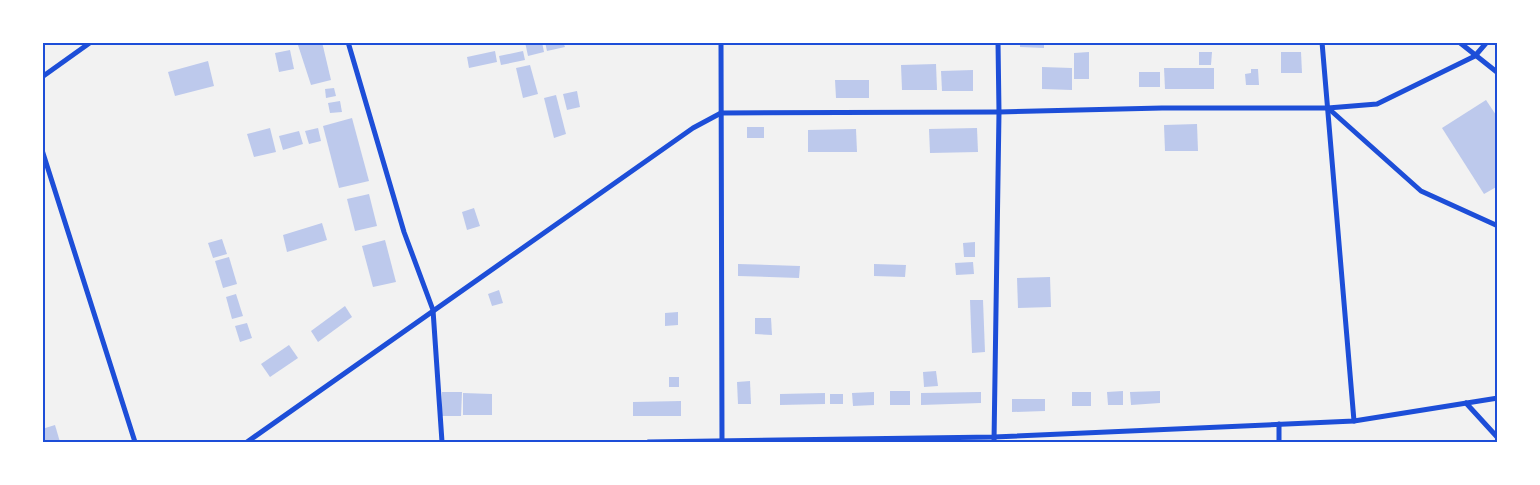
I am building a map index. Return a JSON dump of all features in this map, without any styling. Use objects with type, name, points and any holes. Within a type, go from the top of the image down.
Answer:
[{"type":"street","points":[[42,77],[91,42]]},
{"type":"street","points":[[348,42],[404,232],[433,310],[442,442]]},
{"type":"street","points":[[721,42],[722,442]]},
{"type":"street","points":[[994,440],[999,112],[998,42]]},
{"type":"street","points":[[1322,42],[1354,421]]},
{"type":"street","points":[[1460,42],[1498,73]]},
{"type":"street","points":[[248,442],[693,128],[721,113],[1328,108],[1377,104],[1475,56],[1487,42]]},
{"type":"street","points":[[1328,108],[1421,191],[1498,226]]},
{"type":"street","points":[[42,150],[135,442]]},
{"type":"street","points":[[648,442],[994,440],[1354,421],[1498,398]]},
{"type":"street","points":[[1466,403],[1498,438]]},
{"type":"street","points":[[1279,424],[1280,442]]},
{"type":"building","points":[[297,42],[322,42],[331,80],[311,85]]},
{"type":"building","points":[[525,42],[542,42],[544,52],[528,56]]},
{"type":"building","points":[[545,42],[563,42],[565,47],[547,51]]},
{"type":"building","points":[[1020,42],[1044,42],[1044,48],[1020,47]]},
{"type":"building","points":[[290,50],[294,69],[279,72],[275,53]]},
{"type":"building","points":[[495,51],[497,62],[469,68],[467,57]]},
{"type":"building","points":[[523,51],[525,60],[501,65],[499,56]]},
{"type":"building","points":[[1089,52],[1089,79],[1074,79],[1074,53]]},
{"type":"building","points":[[1199,52],[1212,52],[1211,65],[1199,65]]},
{"type":"building","points":[[1281,52],[1301,52],[1302,73],[1281,73]]},
{"type":"building","points":[[208,61],[214,86],[175,96],[168,72]]},
{"type":"building","points":[[936,64],[937,90],[902,90],[901,65]]},
{"type":"building","points":[[530,65],[538,94],[523,98],[516,68]]},
{"type":"building","points":[[1042,67],[1072,68],[1072,90],[1042,89]]},
{"type":"building","points":[[1164,68],[1214,68],[1214,89],[1165,89]]},
{"type":"building","points":[[1251,69],[1258,69],[1259,85],[1246,85],[1245,74],[1251,73]]},
{"type":"building","points":[[973,70],[973,91],[942,91],[941,71]]},
{"type":"building","points":[[1139,72],[1160,72],[1160,87],[1139,87]]},
{"type":"building","points":[[835,80],[869,80],[869,98],[836,98]]},
{"type":"building","points":[[334,88],[336,96],[326,98],[325,89]]},
{"type":"building","points":[[577,91],[580,107],[567,110],[563,94]]},
{"type":"building","points":[[556,95],[566,134],[554,138],[544,98]]},
{"type":"building","points":[[1486,100],[1498,118],[1498,186],[1484,194],[1442,128]]},
{"type":"building","points":[[340,101],[342,112],[330,113],[328,103]]},
{"type":"building","points":[[352,118],[369,181],[339,188],[323,126]]},
{"type":"building","points":[[1197,124],[1198,151],[1165,151],[1164,125]]},
{"type":"building","points":[[747,127],[764,127],[764,138],[747,138]]},
{"type":"building","points":[[270,128],[276,152],[254,157],[247,134]]},
{"type":"building","points":[[318,128],[321,141],[309,144],[305,131]]},
{"type":"building","points":[[977,128],[978,152],[930,153],[929,129]]},
{"type":"building","points":[[856,129],[857,152],[808,152],[808,130]]},
{"type":"building","points":[[299,131],[303,144],[283,150],[279,136]]},
{"type":"building","points":[[369,194],[377,226],[355,231],[347,199]]},
{"type":"building","points":[[474,208],[480,226],[467,230],[462,212]]},
{"type":"building","points":[[322,223],[327,240],[287,252],[283,235]]},
{"type":"building","points":[[222,239],[227,254],[213,258],[208,243]]},
{"type":"building","points":[[385,240],[396,282],[373,287],[362,246]]},
{"type":"building","points":[[975,242],[975,257],[964,257],[963,243]]},
{"type":"building","points":[[229,257],[237,284],[223,288],[215,261]]},
{"type":"building","points":[[973,262],[974,274],[956,275],[955,263]]},
{"type":"building","points":[[738,264],[800,266],[799,278],[738,276]]},
{"type":"building","points":[[874,264],[906,265],[905,277],[874,276]]},
{"type":"building","points":[[1050,277],[1051,307],[1018,308],[1017,278]]},
{"type":"building","points":[[499,290],[503,303],[492,306],[488,294]]},
{"type":"building","points":[[236,294],[243,316],[232,319],[226,297]]},
{"type":"building","points":[[970,300],[983,300],[985,352],[972,353]]},
{"type":"building","points":[[345,306],[352,317],[318,342],[311,331]]},
{"type":"building","points":[[678,312],[678,325],[665,326],[665,313]]},
{"type":"building","points":[[755,318],[771,318],[772,335],[755,334]]},
{"type":"building","points":[[247,323],[252,338],[240,342],[235,326]]},
{"type":"building","points":[[289,345],[298,358],[270,377],[261,364]]},
{"type":"building","points":[[936,371],[938,386],[924,387],[923,372]]},
{"type":"building","points":[[669,377],[679,377],[679,387],[669,387]]},
{"type":"building","points":[[750,381],[751,404],[738,404],[737,382]]},
{"type":"building","points":[[890,391],[910,391],[910,405],[890,405]]},
{"type":"building","points":[[1123,391],[1123,405],[1108,405],[1107,392]]},
{"type":"building","points":[[1160,391],[1160,403],[1131,405],[1130,392]]},
{"type":"building","points":[[442,392],[462,392],[461,416],[442,416]]},
{"type":"building","points":[[874,392],[874,405],[853,406],[852,393]]},
{"type":"building","points":[[981,392],[981,403],[921,405],[921,393]]},
{"type":"building","points":[[1072,392],[1091,392],[1091,406],[1072,406]]},
{"type":"building","points":[[463,393],[492,394],[492,415],[463,415]]},
{"type":"building","points":[[825,393],[825,404],[780,405],[780,394]]},
{"type":"building","points":[[830,394],[843,394],[843,404],[830,404]]},
{"type":"building","points":[[1012,399],[1045,399],[1045,411],[1012,412]]},
{"type":"building","points":[[681,401],[681,416],[633,416],[633,402]]},
{"type":"building","points":[[55,425],[60,442],[42,442],[42,429]]}]
